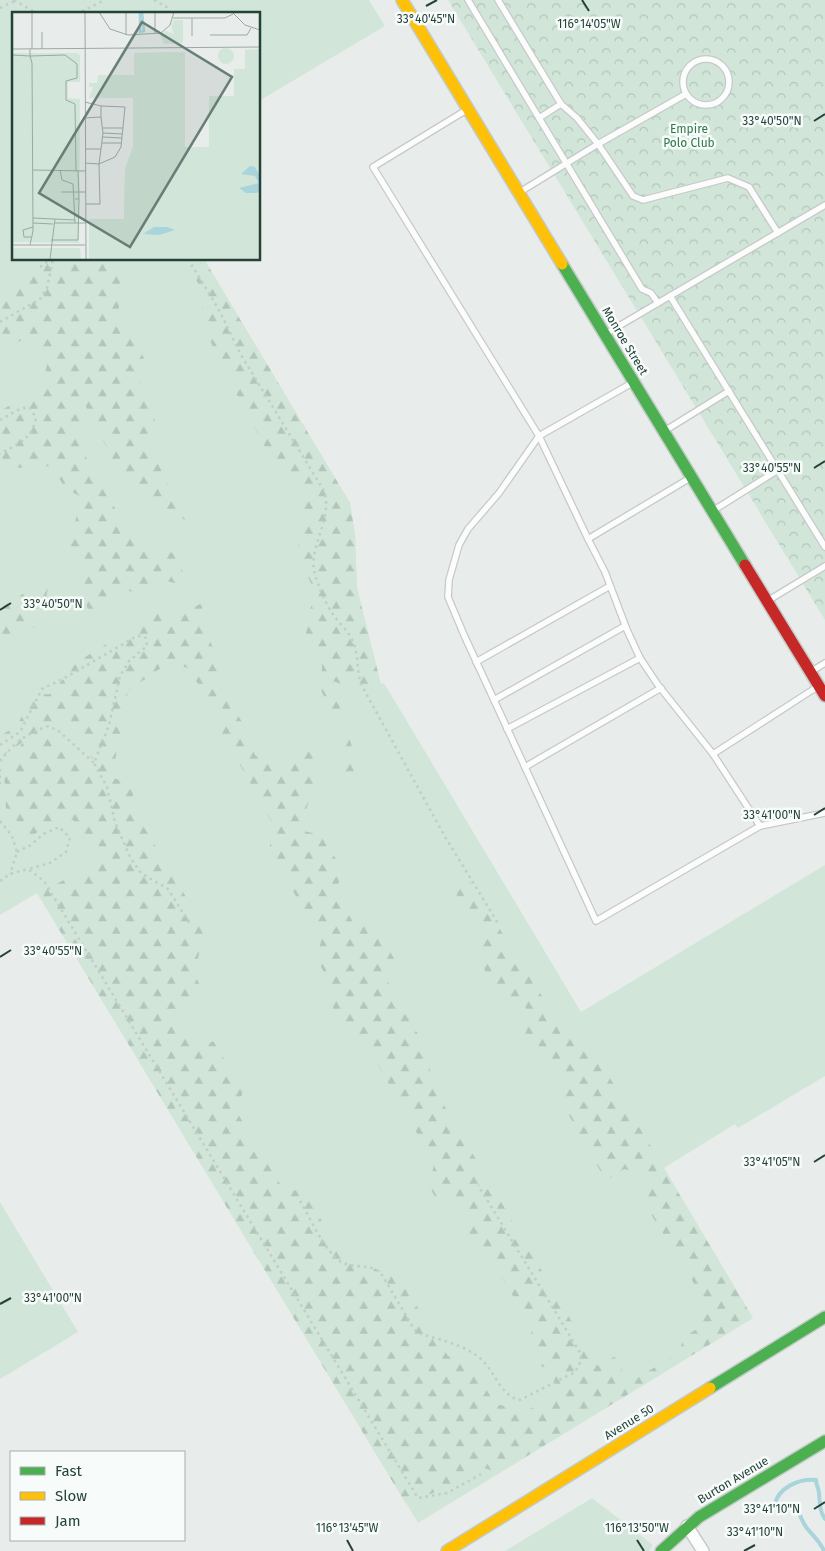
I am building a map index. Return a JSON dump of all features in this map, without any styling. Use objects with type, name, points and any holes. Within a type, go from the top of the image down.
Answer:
[{"type":"main road","name":"Monroe Street","points":[[402,0],[822,691]]},
{"type":"main road","name":"Avenue 50","points":[[447,1551],[825,1317]]},
{"type":"main road","name":"Burton Avenue","points":[[662,1551],[699,1517],[825,1441]]},
{"type":"street","points":[[687,1526],[703,1551]]},
{"type":"lane","points":[[468,0],[642,289],[651,293],[658,303]]},
{"type":"lane","points":[[498,0],[561,104],[577,118],[598,144],[633,196],[643,200],[728,178],[749,187],[778,233]]},
{"type":"lane","points":[[701,59],[716,61],[726,71],[729,78],[729,86],[721,100],[714,104],[698,104],[686,94],[683,80],[689,67],[694,62],[701,59]]},
{"type":"lane","points":[[519,193],[598,144],[686,94]]},
{"type":"lane","points":[[538,118],[561,104]]},
{"type":"lane","points":[[468,109],[372,167],[539,436],[588,539],[606,572],[625,626],[640,658],[713,754],[760,826]]},
{"type":"lane","points":[[605,334],[825,205]]},
{"type":"lane","points":[[670,296],[825,547]]},
{"type":"lane","points":[[634,382],[539,436],[499,493],[468,529],[459,545],[453,562],[448,597],[476,662],[596,921],[760,826],[825,813]]},
{"type":"lane","points":[[664,431],[729,391]]},
{"type":"lane","points":[[712,511],[778,470]]},
{"type":"lane","points":[[588,539],[692,477]]},
{"type":"lane","points":[[767,601],[825,566]]},
{"type":"lane","points":[[476,662],[610,586]]},
{"type":"lane","points":[[494,700],[625,626]]},
{"type":"lane","points":[[507,729],[640,658]]},
{"type":"lane","points":[[810,672],[825,663]]},
{"type":"lane","points":[[524,767],[661,688]]},
{"type":"lane","points":[[713,754],[822,691]]},
{"type":"path","points":[[0,8],[15,0],[35,12]]},
{"type":"path","points":[[80,12],[105,0]]},
{"type":"path","points":[[154,0],[168,8],[170,12]]},
{"type":"path","points":[[40,267],[50,260]]},
{"type":"path","points":[[0,322],[40,299],[45,294],[52,260]]},
{"type":"path","points":[[189,260],[218,308],[241,355],[324,491],[327,500],[326,511],[313,563],[317,581],[330,609],[354,645],[358,675],[362,686],[444,835],[499,924]]},
{"type":"path","points":[[0,420],[27,407],[31,409],[36,418],[32,432],[28,437],[0,454]]},
{"type":"path","points":[[0,745],[20,732],[42,689],[137,636],[142,636],[146,638],[147,646],[129,661],[120,676],[109,725],[94,763]]},
{"type":"path","points":[[0,761],[11,747],[36,730],[49,726],[71,741],[94,763],[105,782],[115,822],[131,859],[141,873],[168,889],[190,924]]},
{"type":"path","points":[[0,769],[0,787]]},
{"type":"path","points":[[1,820],[12,836],[17,852],[10,874]]},
{"type":"path","points":[[0,881],[10,874],[50,863],[66,852],[70,838],[59,827],[43,834],[31,845],[17,852]]},
{"type":"path","points":[[28,869],[44,880],[418,1498],[447,1493],[485,1472]]},
{"type":"path","points":[[300,1201],[335,1257],[342,1262],[376,1269],[381,1273],[414,1329],[474,1354],[488,1367],[510,1397],[520,1400],[575,1372],[581,1361],[581,1354],[478,1185]]},
{"type":"green space","points":[[0,0],[369,0],[385,26],[260,100],[260,12],[12,12],[12,260],[205,260],[350,503],[355,534],[357,588],[381,684],[384,683],[581,1012],[825,865],[825,1076],[738,1128],[735,1124],[664,1168],[753,1318],[418,1523],[37,893],[0,915]]},
{"type":"green space","name":"Empire Polo Club","points":[[448,0],[825,0],[825,620]]},
{"type":"green space","points":[[38,260],[109,260],[125,290],[117,313],[144,358],[140,384],[155,417],[152,450],[185,520],[126,485],[80,395],[81,448],[121,519],[136,541],[176,554],[188,586],[166,581],[146,596],[112,586],[103,606],[90,614],[80,590],[88,562],[69,548],[81,497],[65,488],[52,466],[3,467],[0,469],[0,411],[42,387],[49,356],[22,340],[0,352],[0,293],[29,278]]},
{"type":"green space","points":[[184,260],[205,260],[350,503],[355,534],[357,588],[381,685],[368,690],[362,690],[332,681],[355,757],[352,784],[340,764],[346,743],[321,690],[322,666],[306,633],[314,590],[298,555],[301,491],[274,464],[225,373],[201,321],[204,293]]},
{"type":"green space","points":[[50,577],[41,624],[15,636],[0,636],[0,608]]},
{"type":"green space","points":[[202,603],[202,623],[220,663],[218,682],[248,732],[255,755],[279,762],[312,743],[321,759],[301,830],[323,836],[342,870],[336,893],[353,922],[376,928],[395,960],[388,982],[431,1057],[429,1080],[598,1366],[626,1350],[621,1375],[627,1384],[680,1352],[683,1338],[698,1328],[708,1306],[641,1198],[647,1175],[624,1169],[606,1181],[561,1101],[566,1074],[556,1060],[531,1055],[524,1039],[530,1016],[522,1001],[498,993],[480,962],[484,939],[456,894],[463,871],[568,1037],[585,1036],[753,1318],[501,1472],[482,1468],[455,1484],[406,1504],[37,893],[106,860],[73,820],[56,820],[30,837],[6,808],[4,771],[23,742],[0,757],[0,736],[18,725],[30,695],[51,694],[77,662],[162,610],[179,615]],"holes":[[[171,661],[189,669],[219,719],[220,745],[240,765],[274,826],[269,850],[321,939],[318,962],[336,992],[332,1013],[342,1031],[363,1039],[434,1163],[430,1188],[437,1200],[457,1204],[466,1219],[462,1242],[486,1251],[532,1328],[528,1349],[537,1365],[556,1371],[551,1396],[523,1413],[495,1403],[467,1360],[448,1356],[400,1280],[367,1265],[343,1259],[306,1193],[282,1187],[238,1114],[243,1089],[213,1041],[198,1050],[180,1029],[183,1002],[202,990],[195,975],[204,927],[132,807],[134,785],[114,778],[116,754],[128,691]],[[64,717],[76,738],[90,745],[94,778],[47,725]]]},
{"type":"green space","points":[[0,1202],[78,1332],[0,1379]]},
{"type":"green space","points":[[592,1498],[653,1545],[649,1551],[505,1551]]},
{"type":"waterway","points":[[824,1551],[806,1527],[797,1508],[775,1505],[777,1499],[790,1485],[816,1480],[821,1509],[825,1519]]},
{"type":"traffic: fast","points":[[562,264],[745,565]]},
{"type":"traffic: fast","points":[[710,1388],[825,1317]]},
{"type":"traffic: fast","points":[[661,1551],[699,1517],[825,1441]]},
{"type":"traffic: slow","points":[[402,0],[562,264]]},
{"type":"traffic: slow","points":[[447,1551],[710,1388]]},
{"type":"traffic: jam","points":[[745,565],[825,696]]}]
